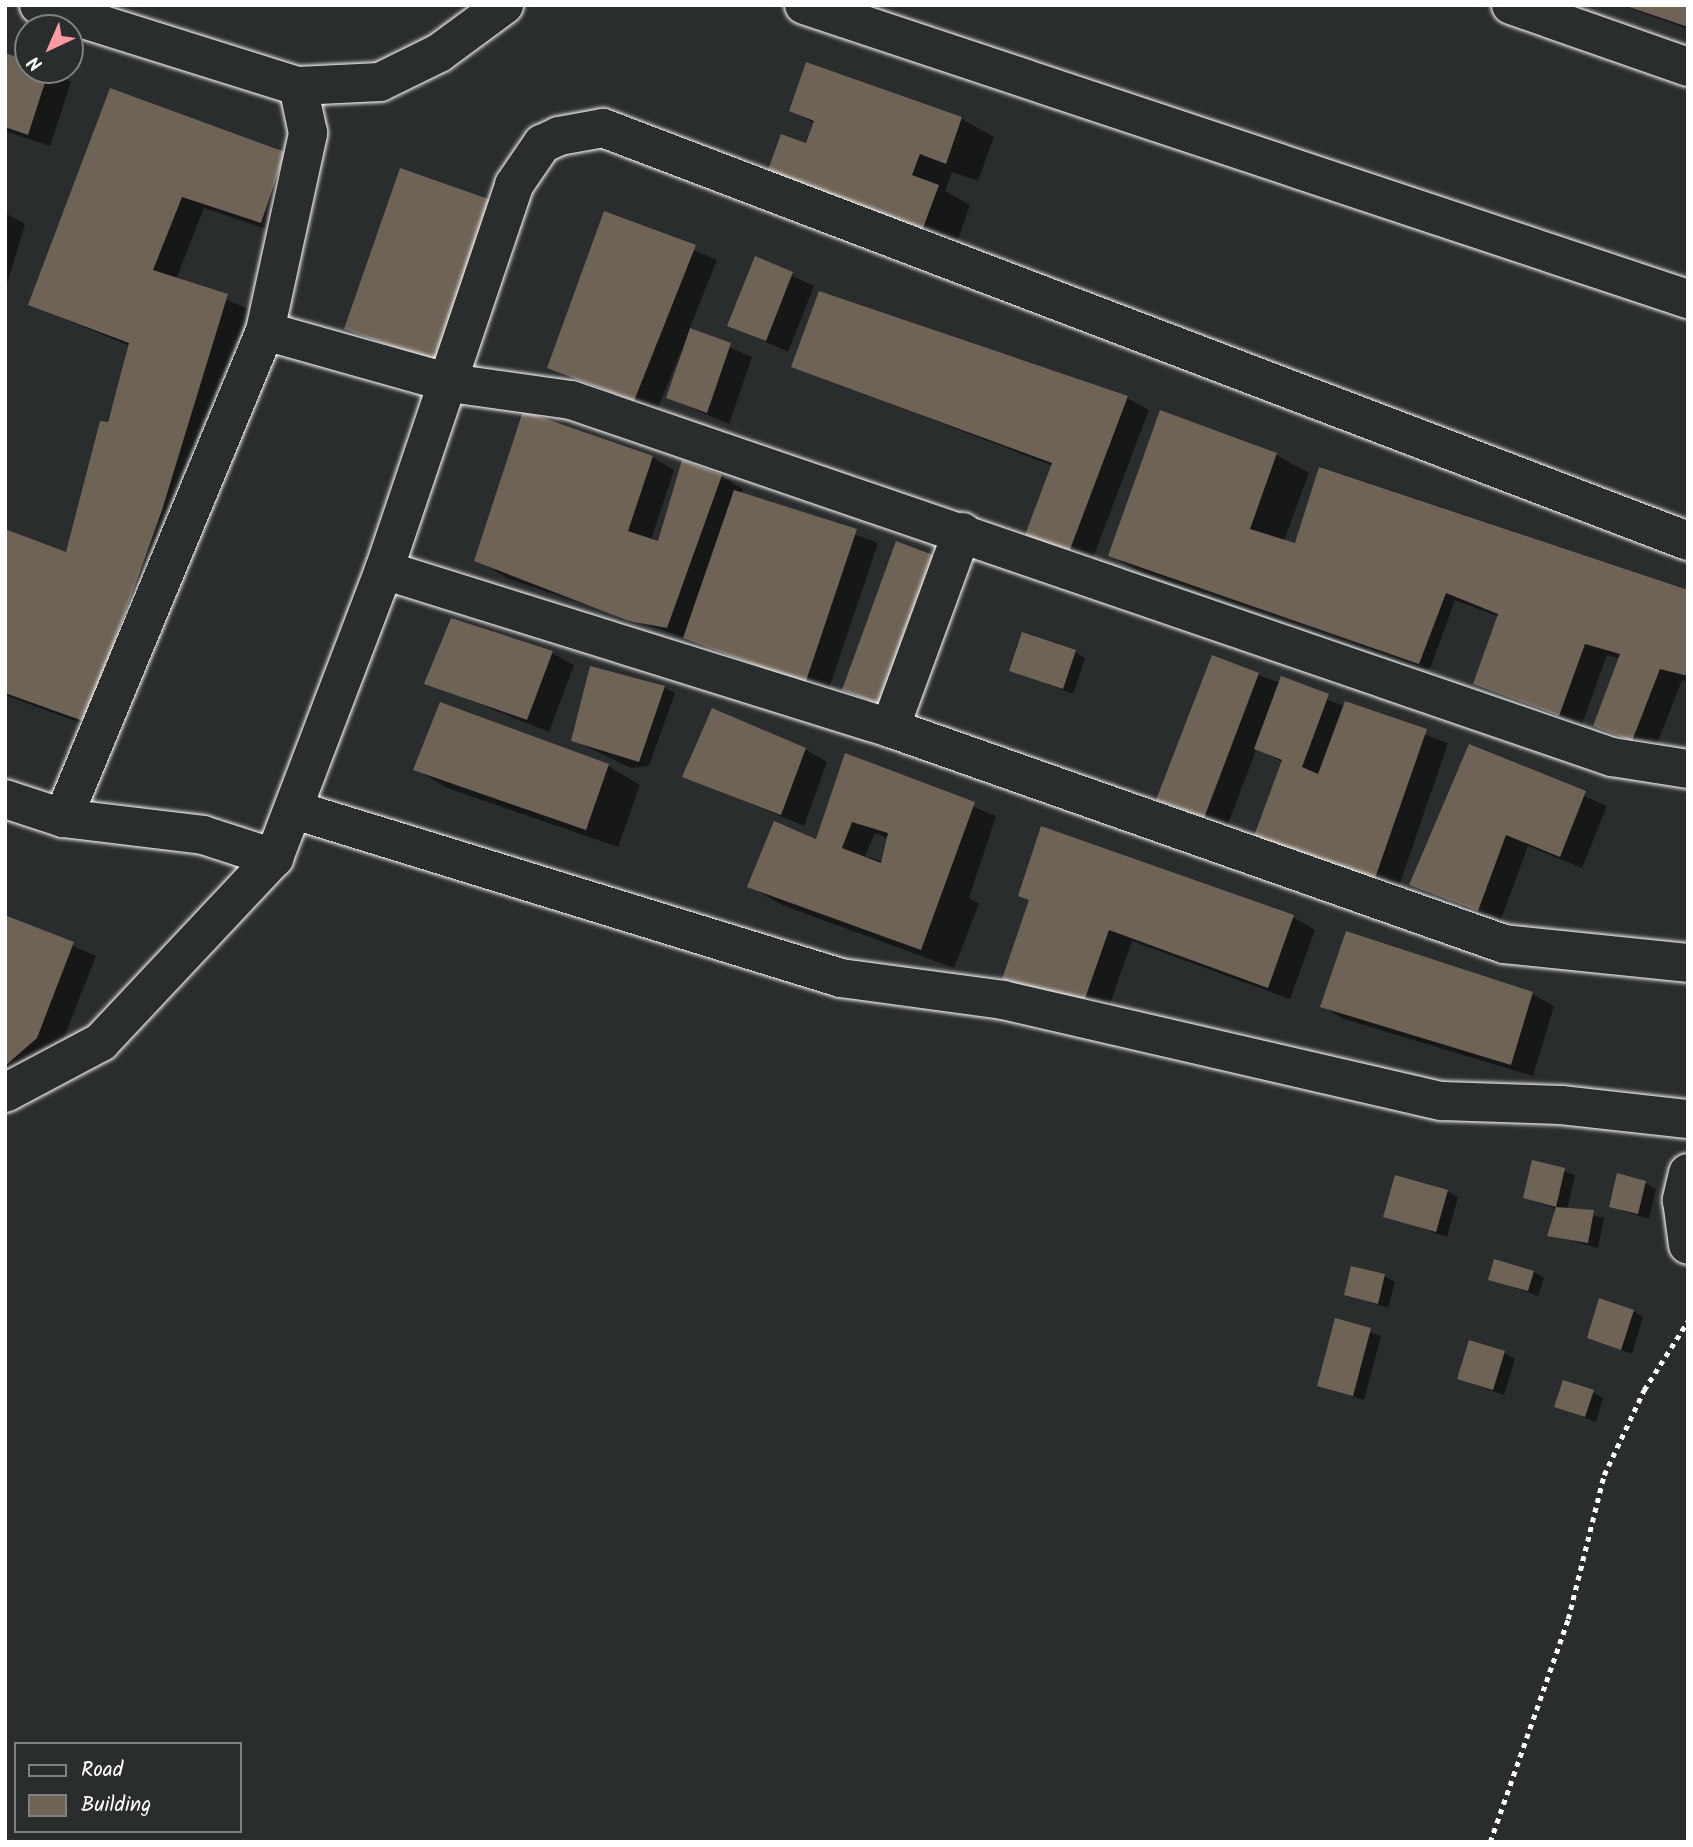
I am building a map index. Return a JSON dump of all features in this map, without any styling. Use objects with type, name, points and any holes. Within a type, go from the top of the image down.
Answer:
[{"type":"street","points":[[39,5],[298,86],[380,82],[439,53],[504,5]]},
{"type":"street","points":[[804,5],[1688,299]]},
{"type":"street","points":[[1511,5],[1688,67]]},
{"type":"street","points":[[63,818],[265,331],[308,133],[298,86]]},
{"type":"street","points":[[5,1093],[102,1042],[274,858],[298,811],[450,383],[525,162],[559,136],[603,128],[1688,541]]},
{"type":"street","points":[[265,331],[450,383],[571,400],[962,531],[1612,757],[1688,769]]},
{"type":"street","points":[[890,728],[962,531]]},
{"type":"street","points":[[384,570],[890,728],[1504,944],[1688,963]]},
{"type":"street","points":[[5,799],[63,818],[203,835],[274,858]]},
{"type":"street","points":[[298,811],[841,978],[1003,1000],[1442,1101],[1561,1105],[1688,1119]]},
{"type":"street","points":[[1688,1173],[1682,1200],[1688,1245]]},
{"type":"path","points":[[1490,1842],[1508,1804],[1568,1619],[1604,1475],[1644,1390],[1688,1321]]},
{"type":"building","points":[[1626,5],[1688,5],[1688,27],[1626,6]]},
{"type":"building","points":[[5,53],[14,56],[14,84],[44,84],[28,135],[5,127]]},
{"type":"building","points":[[806,62],[962,117],[946,164],[920,154],[912,175],[939,185],[920,236],[764,181],[781,134],[806,143],[814,121],[789,111]]},
{"type":"building","points":[[110,88],[285,152],[261,223],[182,197],[153,270],[228,294],[162,510],[86,722],[5,693],[5,529],[66,552],[100,421],[108,422],[129,343],[28,305]]},
{"type":"building","points":[[400,168],[491,200],[435,362],[344,329]]},
{"type":"building","points":[[604,211],[696,245],[634,401],[547,368]]},
{"type":"building","points":[[755,256],[793,272],[766,341],[727,326]]},
{"type":"building","points":[[819,291],[1128,396],[1069,552],[1025,535],[1052,463],[791,367]]},
{"type":"building","points":[[690,328],[731,343],[707,413],[666,398]]},
{"type":"building","points":[[1160,410],[1277,453],[1250,529],[1295,543],[1319,467],[1688,590],[1688,676],[1660,669],[1632,741],[1593,726],[1620,654],[1585,644],[1559,716],[1473,684],[1498,614],[1446,593],[1419,664],[1108,556]]},
{"type":"building","points":[[523,411],[653,456],[628,531],[658,541],[682,460],[722,475],[667,628],[629,621],[474,561]]},
{"type":"building","points":[[734,490],[857,529],[805,684],[683,638]]},
{"type":"building","points":[[896,541],[933,555],[879,704],[842,690]]},
{"type":"building","points":[[451,618],[553,651],[527,720],[424,684]]},
{"type":"building","points":[[1022,632],[1076,650],[1063,689],[1009,671]]},
{"type":"building","points":[[1212,655],[1259,673],[1204,818],[1156,800]]},
{"type":"building","points":[[590,666],[665,686],[639,762],[571,741]]},
{"type":"building","points":[[1281,676],[1329,694],[1302,767],[1318,774],[1345,701],[1427,729],[1374,881],[1254,836],[1282,760],[1254,749]]},
{"type":"building","points":[[440,702],[609,764],[586,830],[413,770]]},
{"type":"building","points":[[712,708],[806,748],[781,815],[682,777]]},
{"type":"building","points":[[1469,744],[1586,791],[1560,857],[1506,835],[1478,911],[1409,885]]},
{"type":"building","points":[[845,753],[975,802],[921,950],[747,887],[774,821],[816,839]],"holes":[[[852,822],[888,833],[881,863],[842,848]]]},
{"type":"building","points":[[1041,826],[1294,915],[1268,988],[1109,930],[1082,1007],[1002,979],[1029,900],[1018,896]]},
{"type":"building","points":[[7,916],[74,942],[37,1038],[5,1066]]},
{"type":"building","points":[[1346,931],[1533,992],[1511,1065],[1320,1007]]},
{"type":"building","points":[[1532,1160],[1565,1168],[1556,1207],[1523,1198]]},
{"type":"building","points":[[1617,1173],[1646,1181],[1638,1214],[1609,1207]]},
{"type":"building","points":[[1395,1175],[1448,1190],[1436,1232],[1383,1217]]},
{"type":"building","points":[[1556,1207],[1594,1210],[1588,1243],[1547,1236]]},
{"type":"building","points":[[1494,1259],[1534,1271],[1528,1291],[1488,1280]]},
{"type":"building","points":[[1351,1266],[1385,1274],[1378,1304],[1344,1295]]},
{"type":"building","points":[[1599,1298],[1634,1310],[1621,1350],[1587,1338]]},
{"type":"building","points":[[1335,1318],[1371,1328],[1353,1396],[1317,1386]]},
{"type":"building","points":[[1469,1340],[1505,1351],[1493,1390],[1457,1379]]},
{"type":"building","points":[[1563,1380],[1594,1390],[1585,1417],[1554,1407]]}]
